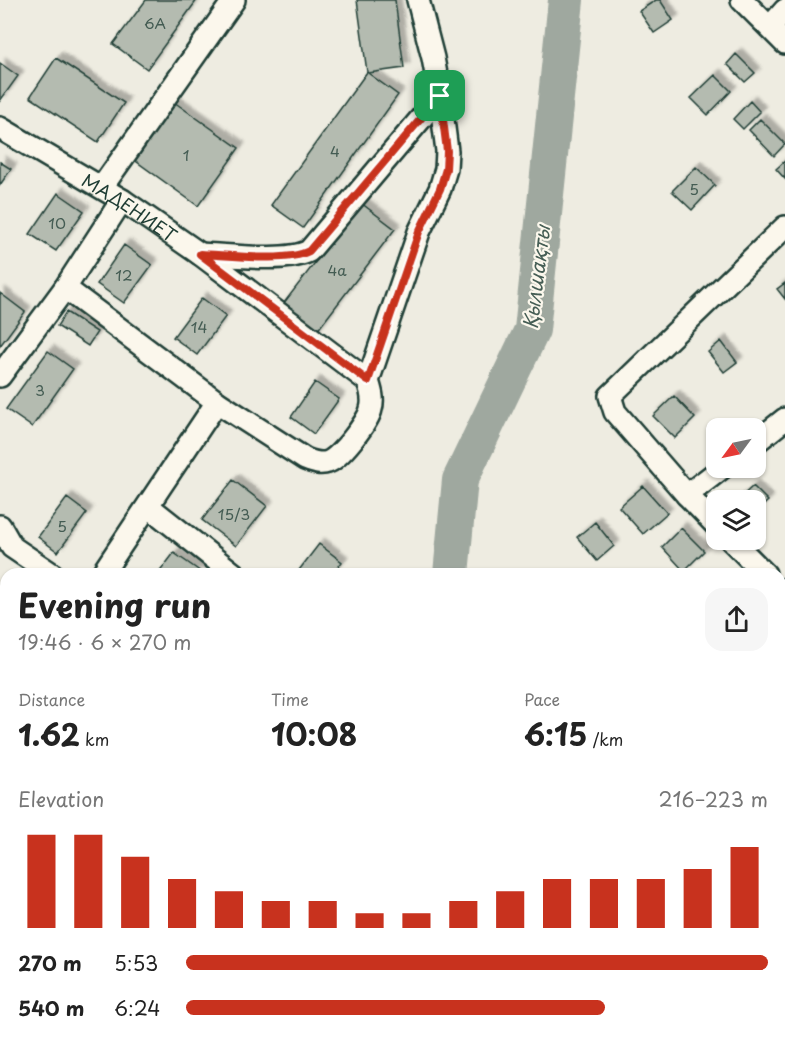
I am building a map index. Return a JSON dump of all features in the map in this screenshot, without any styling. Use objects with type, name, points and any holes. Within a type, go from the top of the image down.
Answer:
[{"type":"street","points":[[102,187],[234,0]]},
{"type":"street","points":[[64,288],[217,402],[305,459],[317,464],[329,462],[339,455],[366,421],[372,409],[372,393],[368,381],[419,232],[440,189],[446,169],[447,151],[440,96],[418,0]]},
{"type":"street","points":[[742,0],[785,43]]},
{"type":"street","points":[[770,27],[785,10]]},
{"type":"street","points":[[200,254],[285,257],[302,255],[309,251],[440,96]]},
{"type":"street","name":"МАДЕНИЕТ","points":[[0,128],[122,200],[200,254],[368,381]]},
{"type":"street","points":[[0,376],[64,288],[122,200]]},
{"type":"street","points":[[706,515],[615,412],[610,396],[785,227]]},
{"type":"street","points":[[106,568],[217,402]]},
{"type":"street","points":[[766,433],[785,419]]},
{"type":"street","points":[[687,495],[709,478]]},
{"type":"street","points":[[148,506],[226,568]]},
{"type":"street","points":[[0,526],[12,547],[43,568]]},
{"type":"street","points":[[741,550],[759,568]]},
{"type":"building","points":[[146,0],[197,0],[147,69],[113,44]]},
{"type":"building","points":[[357,0],[395,0],[404,68],[368,73],[398,95],[303,228],[271,205],[367,72]]},
{"type":"building","points":[[656,0],[660,0],[673,20],[654,33],[639,11]]},
{"type":"building","points":[[736,54],[755,73],[745,82],[727,64]]},
{"type":"building","points":[[56,58],[124,103],[98,142],[30,97]]},
{"type":"building","points":[[0,63],[18,76],[0,101]]},
{"type":"building","points":[[715,75],[731,91],[708,115],[691,98]]},
{"type":"building","points":[[750,101],[760,112],[743,129],[733,119]]},
{"type":"building","points":[[174,102],[239,148],[198,206],[133,159]]},
{"type":"building","points":[[760,119],[785,144],[774,156],[749,130]]},
{"type":"building","points":[[785,161],[785,179],[776,169]]},
{"type":"building","points":[[0,162],[11,169],[0,185]]},
{"type":"building","points":[[696,167],[715,185],[692,210],[672,191]]},
{"type":"building","points":[[58,193],[84,211],[56,251],[30,234]]},
{"type":"building","points":[[361,203],[395,229],[314,335],[280,308]]},
{"type":"building","points":[[124,245],[152,265],[124,303],[97,284]]},
{"type":"building","points":[[785,283],[785,299],[777,289]]},
{"type":"building","points":[[0,293],[25,312],[0,346]]},
{"type":"building","points":[[202,298],[226,316],[197,355],[173,337]]},
{"type":"building","points":[[66,312],[97,332],[88,346],[57,326]]},
{"type":"building","points":[[721,341],[737,362],[724,372],[708,352]]},
{"type":"building","points":[[48,351],[73,369],[32,427],[6,409]]},
{"type":"building","points":[[315,382],[339,399],[314,434],[291,417]]},
{"type":"building","points":[[674,396],[695,418],[675,438],[653,416]]},
{"type":"building","points":[[233,480],[267,506],[236,546],[202,520]]},
{"type":"building","points":[[643,486],[667,513],[643,534],[619,507]]},
{"type":"building","points":[[67,498],[87,513],[58,552],[38,537]]},
{"type":"building","points":[[595,522],[614,546],[597,561],[577,537]]},
{"type":"building","points":[[681,528],[704,551],[687,568],[681,568],[662,547]]},
{"type":"building","points":[[319,544],[342,562],[338,568],[301,568]]},
{"type":"building","points":[[174,553],[195,568],[163,568]]},
{"type":"waterway","name":"Қылшақты","points":[[452,568],[460,480],[532,330],[566,0]]},
{"type":"route","points":[[440,96],[447,151],[446,169],[432,208],[419,232],[368,381],[200,254],[285,257],[302,255],[309,251],[440,96]]}]
